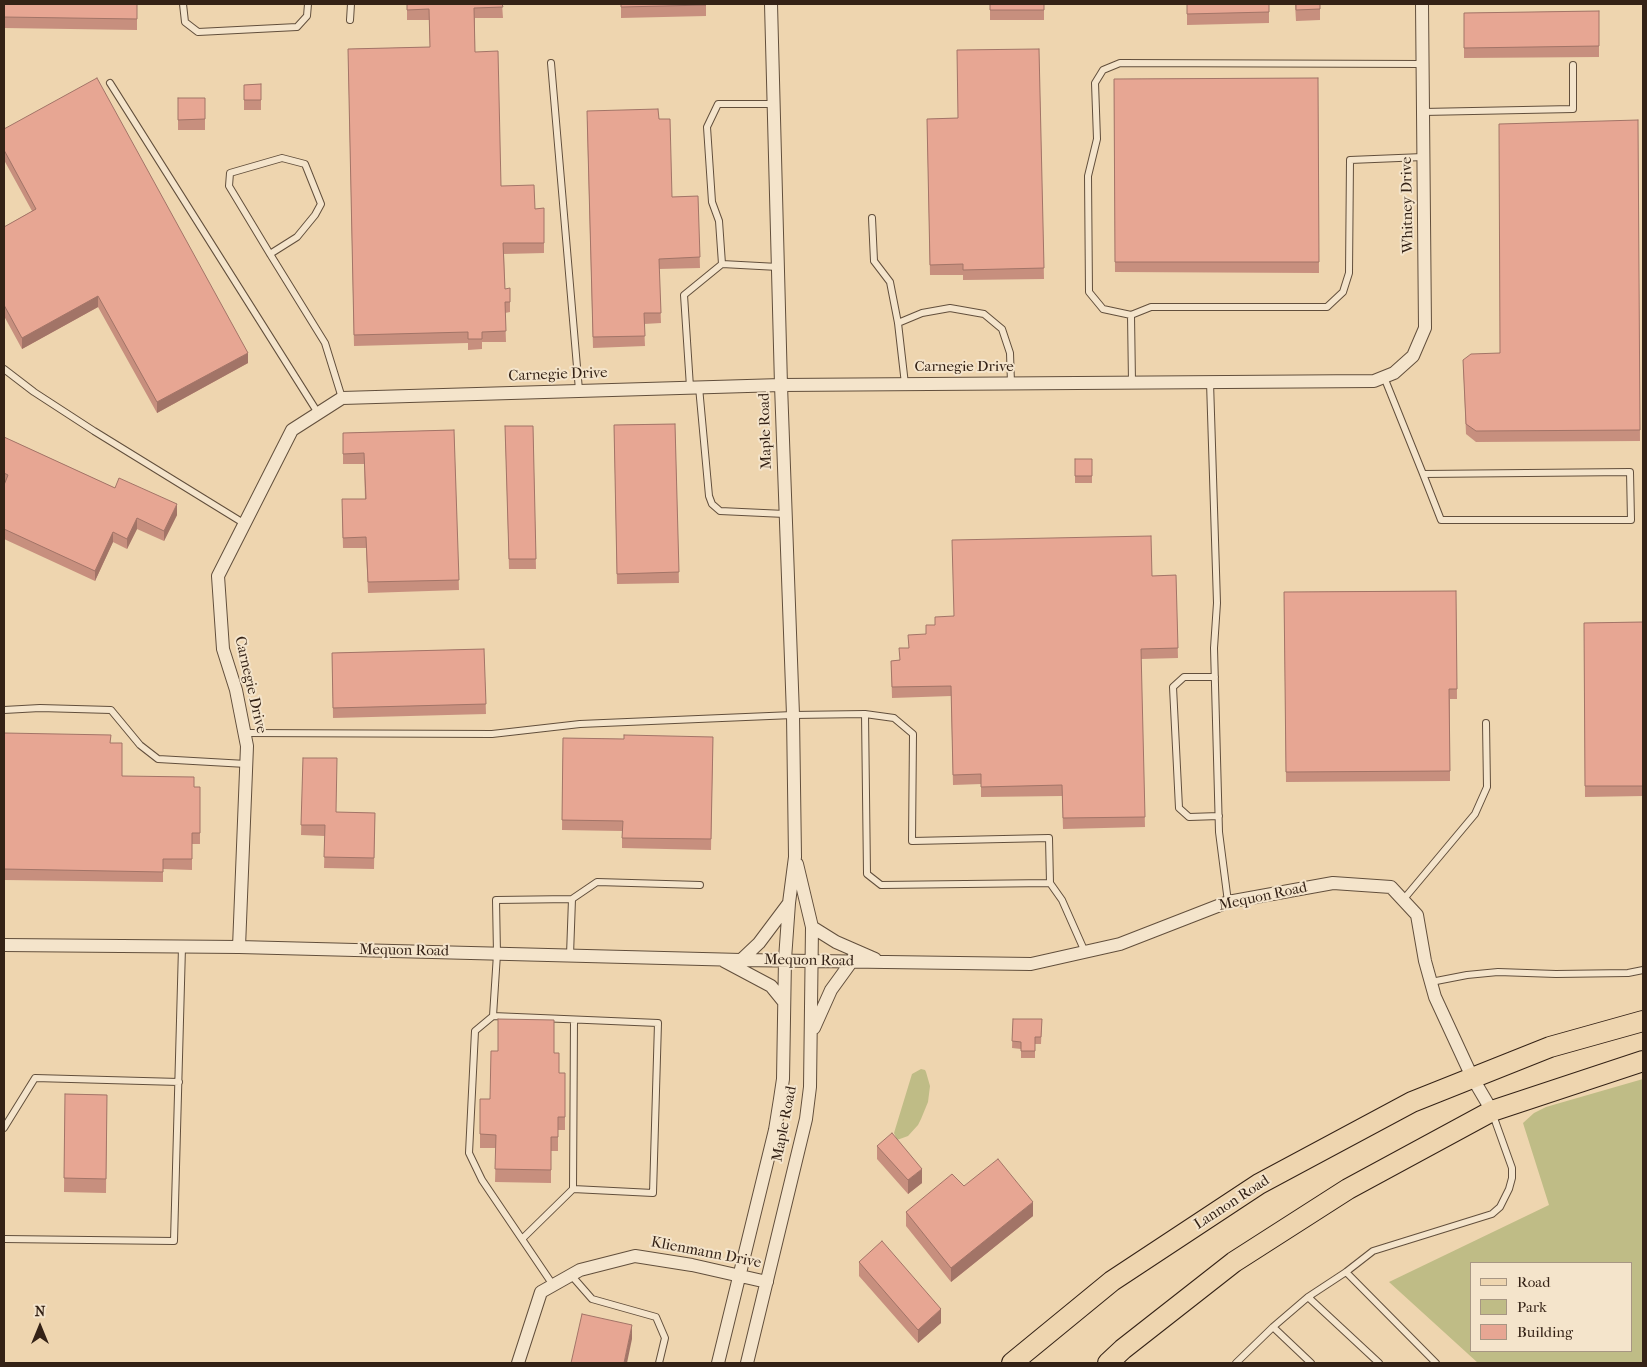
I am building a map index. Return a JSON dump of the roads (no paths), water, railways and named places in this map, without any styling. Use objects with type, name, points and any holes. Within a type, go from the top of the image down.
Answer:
[{"type":"main road","points":[[1472,1078],[1550,1047],[1643,1021]]},
{"type":"main road","points":[[1108,1363],[1123,1349],[1234,1262],[1348,1189],[1492,1111],[1643,1061]]},
{"type":"main road","name":"Lannon Road","points":[[1012,1363],[1112,1281],[1259,1184],[1412,1102],[1472,1078]]},
{"type":"street","name":"Maple Road","points":[[718,1363],[775,1130],[783,1080],[785,959],[795,857],[793,715],[781,384],[771,4]]},
{"type":"street","name":"Whitney Drive","points":[[1379,379],[1394,373],[1413,356],[1425,328],[1422,4]]},
{"type":"street","name":"Carnegie Drive","points":[[240,948],[247,746],[236,690],[222,648],[218,576],[292,430],[342,398],[781,384],[1210,382],[1379,379]]},
{"type":"street","name":"Maple Road","points":[[747,1363],[806,1119],[810,1087],[812,927],[795,857]]},
{"type":"street","name":"Mequon Road","points":[[4,945],[1031,964],[1120,944],[1228,902],[1333,883],[1391,887],[1417,916],[1425,962],[1435,997],[1472,1078],[1492,1111]]},
{"type":"street","points":[[741,960],[759,942],[789,903]]},
{"type":"street","points":[[812,927],[836,942],[882,962]]},
{"type":"street","points":[[719,959],[758,978],[770,986],[784,1002]]},
{"type":"street","points":[[810,1035],[831,990],[852,962]]},
{"type":"street","name":"Klienmann Drive","points":[[518,1363],[541,1292],[580,1270],[635,1256],[692,1265],[767,1282]]},
{"type":"lane","points":[[183,4],[185,22],[198,32],[297,27],[307,16],[308,4]]},
{"type":"lane","points":[[350,4],[350,20]]},
{"type":"lane","points":[[551,63],[579,390]]},
{"type":"lane","points":[[1422,64],[1120,63],[1103,70],[1095,83],[1097,139],[1088,176],[1089,292],[1103,309],[1131,315],[1151,307],[1327,307],[1343,292],[1349,273],[1350,160],[1423,157]]},
{"type":"lane","points":[[1423,112],[1573,110],[1573,65]]},
{"type":"lane","points":[[110,83],[318,413]]},
{"type":"lane","points":[[722,264],[719,220],[712,202],[707,128],[718,104],[774,104]]},
{"type":"lane","points":[[270,254],[297,237],[315,215],[321,204],[305,164],[282,158],[230,173],[229,186],[270,254],[325,343],[342,398]]},
{"type":"lane","points":[[872,218],[874,261],[890,282],[898,323],[905,384]]},
{"type":"lane","points":[[778,267],[722,264],[684,295],[694,387],[709,496],[712,504],[720,511],[786,514]]},
{"type":"lane","points":[[898,323],[922,313],[950,308],[984,314],[1002,329],[1010,352],[1011,383]]},
{"type":"lane","points":[[1131,315],[1132,382]]},
{"type":"lane","points":[[4,369],[34,392],[94,431],[244,524]]},
{"type":"lane","points":[[1379,379],[1423,474],[1441,520],[1631,520],[1630,472],[1423,474]]},
{"type":"lane","points":[[1210,382],[1217,603],[1214,648],[1219,832],[1228,902]]},
{"type":"lane","points":[[1215,677],[1184,677],[1173,687],[1179,808],[1189,817],[1219,816]]},
{"type":"lane","points":[[4,710],[40,708],[111,710],[140,745],[158,759],[246,764]]},
{"type":"lane","points":[[865,714],[867,874],[881,885],[1050,883]]},
{"type":"lane","points":[[245,733],[492,734],[580,724],[793,715],[865,714],[894,718],[913,734],[912,841],[1049,838],[1050,883],[1062,900],[1085,952]]},
{"type":"lane","points":[[1403,900],[1475,814],[1487,787],[1486,723]]},
{"type":"lane","points":[[493,1016],[497,954],[496,900],[572,899],[597,882],[700,885]]},
{"type":"lane","points":[[570,955],[572,899]]},
{"type":"lane","points":[[4,1239],[174,1241],[182,947]]},
{"type":"lane","points":[[1431,982],[1467,975],[1498,972],[1556,974],[1628,973],[1643,970]]},
{"type":"lane","points":[[553,1285],[482,1180],[469,1153],[475,1031],[493,1016],[658,1023],[654,1193],[573,1189]]},
{"type":"lane","points":[[522,1239],[573,1189],[574,1020]]},
{"type":"lane","points":[[4,1128],[35,1078],[179,1082]]},
{"type":"lane","points":[[1241,1362],[1273,1327],[1308,1297],[1346,1272],[1373,1251],[1492,1214],[1500,1208],[1509,1189],[1512,1168],[1492,1111]]},
{"type":"lane","points":[[1346,1272],[1436,1363]]},
{"type":"lane","points":[[571,1275],[592,1299],[656,1317],[665,1338],[659,1363]]},
{"type":"lane","points":[[1308,1297],[1379,1363]]},
{"type":"lane","points":[[1273,1327],[1312,1363]]}]
